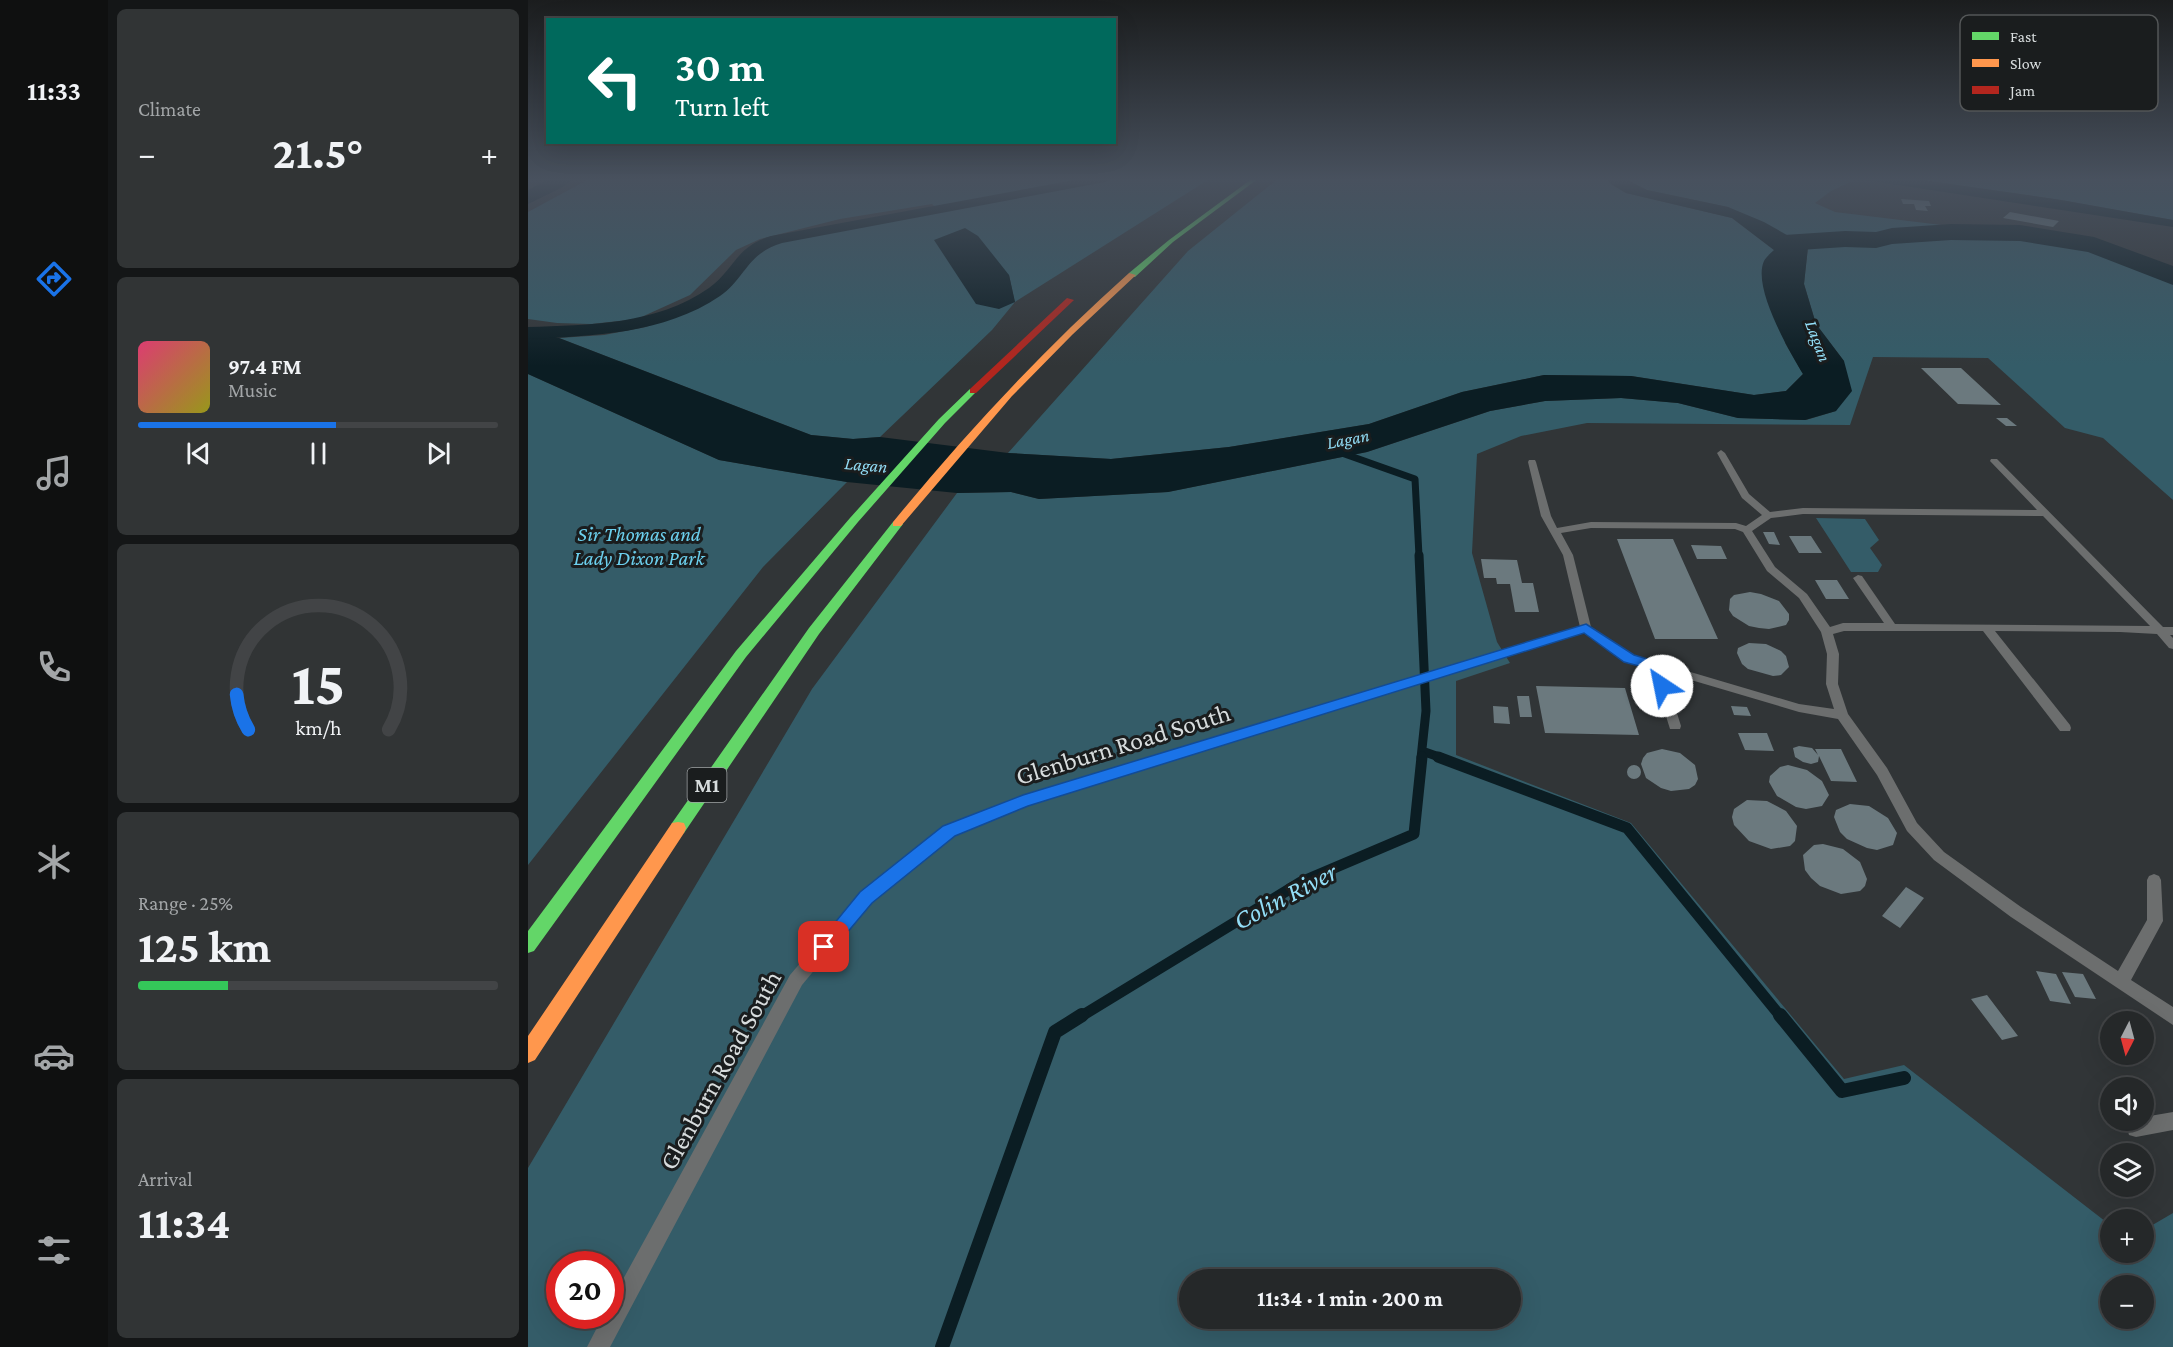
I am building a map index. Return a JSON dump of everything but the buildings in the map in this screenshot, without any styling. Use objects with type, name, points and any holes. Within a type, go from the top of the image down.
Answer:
[{"type":"highway","name":"M1","points":[[528,1053],[740,735],[807,639],[897,524],[981,424],[1061,339],[1108,292],[1170,241]]},
{"type":"highway","name":"M1","points":[[528,945],[741,654],[854,520],[942,421],[1080,291]]},
{"type":"lane","points":[[1721,453],[1744,496],[1768,515]]},
{"type":"lane","points":[[1994,461],[2173,645]]},
{"type":"lane","points":[[1532,462],[1546,516],[1568,555],[1586,628],[1629,658],[1799,708],[1842,715]]},
{"type":"lane","points":[[1747,530],[1768,515],[1803,511],[2046,513]]},
{"type":"lane","points":[[1555,531],[1591,525],[1736,526],[1747,530],[1771,569],[1803,596],[1827,632],[1833,654],[1832,684],[1842,715],[1882,772],[1912,827],[1939,856],[2016,912],[2173,1017]]},
{"type":"lane","points":[[1858,578],[1892,627]]},
{"type":"lane","points":[[1827,632],[1843,627],[2173,631]]},
{"type":"lane","points":[[1986,627],[2065,728]]},
{"type":"lane","name":"Glenburn Road South","points":[[598,1347],[796,980],[866,897],[949,831],[1023,801],[1586,628]]},
{"type":"lane","points":[[1656,666],[1675,726]]},
{"type":"lane","points":[[2121,982],[2155,921],[2154,880]]},
{"type":"lane","points":[[2154,1125],[2173,1121]]},
{"type":"green space","points":[[528,241],[756,241],[736,250],[690,295],[637,319],[591,324],[528,319]]},
{"type":"green space","points":[[779,241],[936,241],[951,263],[1014,303],[992,330],[880,437],[853,439],[811,435],[559,338],[604,335],[646,327],[684,311],[724,292],[743,271],[755,251]]},
{"type":"green space","points":[[937,241],[1112,241],[1015,302],[1009,275]]},
{"type":"green space","points":[[1201,241],[1762,241],[1774,250],[1785,343],[1803,374],[1786,391],[1754,395],[1631,376],[1544,375],[1462,392],[1369,424],[1229,447],[1111,459],[1008,453],[1188,251]]},
{"type":"green space","points":[[1889,241],[2062,241],[2173,280],[2173,500],[2103,438],[2065,428],[1988,358],[1873,357],[1850,425],[1587,423],[1521,436],[1477,454],[1472,553],[1497,642],[1510,663],[1456,681],[1456,755],[1631,823],[1844,1079],[1904,1065],[2100,1217],[2100,1263],[2154,1263],[2154,1224],[2173,1213],[2173,1347],[528,1347],[528,1168],[812,689],[957,493],[1011,492],[1039,499],[1168,492],[1367,452],[1490,411],[1545,401],[1621,398],[1678,403],[1738,418],[1806,420],[1836,411],[1844,361],[1816,324],[1804,284],[1808,247]]},
{"type":"green space","name":"Sir Thomas and Lady Dixon Park","points":[[528,374],[719,460],[847,482],[763,567],[528,865]]},
{"type":"green space","points":[[1816,518],[1865,519],[1879,540],[1870,548],[1882,565],[1878,572],[1851,572]]},
{"type":"water","points":[[935,241],[982,241],[1009,275],[1015,302],[999,309],[976,304]]},
{"type":"water","name":"Lagan","points":[[1762,241],[1797,241],[1808,247],[1804,284],[1816,324],[1844,361],[1852,391],[1836,411],[1805,420],[1738,418],[1678,403],[1621,398],[1545,401],[1490,411],[1367,452],[1168,492],[1039,499],[1011,492],[957,493],[847,482],[719,460],[528,374],[528,330],[559,338],[811,435],[853,439],[880,437],[1008,453],[1111,459],[1229,447],[1369,424],[1462,392],[1544,375],[1631,376],[1754,395],[1786,391],[1803,374],[1774,319],[1763,286],[1764,261],[1774,250]]},
{"type":"waterway","points":[[528,333],[604,329],[667,314],[697,302],[717,290],[753,250],[773,241]]},
{"type":"waterway","points":[[1784,243],[1817,241]]},
{"type":"waterway","points":[[2068,241],[2094,245],[2173,276]]},
{"type":"waterway","name":"Colin River","points":[[1339,452],[1415,479],[1419,556]]},
{"type":"waterway","name":"Colin River","points":[[1419,555],[1426,711],[1421,758]]},
{"type":"waterway","points":[[1422,751],[1442,758]]},
{"type":"waterway","name":"Colin River","points":[[1080,1017],[1301,882],[1414,834],[1422,757]]},
{"type":"waterway","points":[[1438,757],[1627,828],[1781,1017]]},
{"type":"waterway","name":"Colin River","points":[[942,1347],[1055,1032],[1082,1015]]},
{"type":"waterway","points":[[1780,1015],[1842,1091],[1904,1078]]},
{"type":"traffic: fast","points":[[1132,275],[1171,241]]},
{"type":"traffic: fast","points":[[528,945],[741,654],[854,520],[942,421],[973,391]]},
{"type":"traffic: fast","points":[[678,828],[814,631],[897,524]]},
{"type":"traffic: slow","points":[[897,524],[952,458],[1038,363],[1132,275]]},
{"type":"traffic: slow","points":[[528,1053],[678,828]]},
{"type":"traffic: jam","points":[[973,391],[1070,300]]},
{"type":"route","points":[[824,947],[866,897],[949,831],[1023,801],[1586,628],[1629,658],[1656,666],[1662,686]]}]
